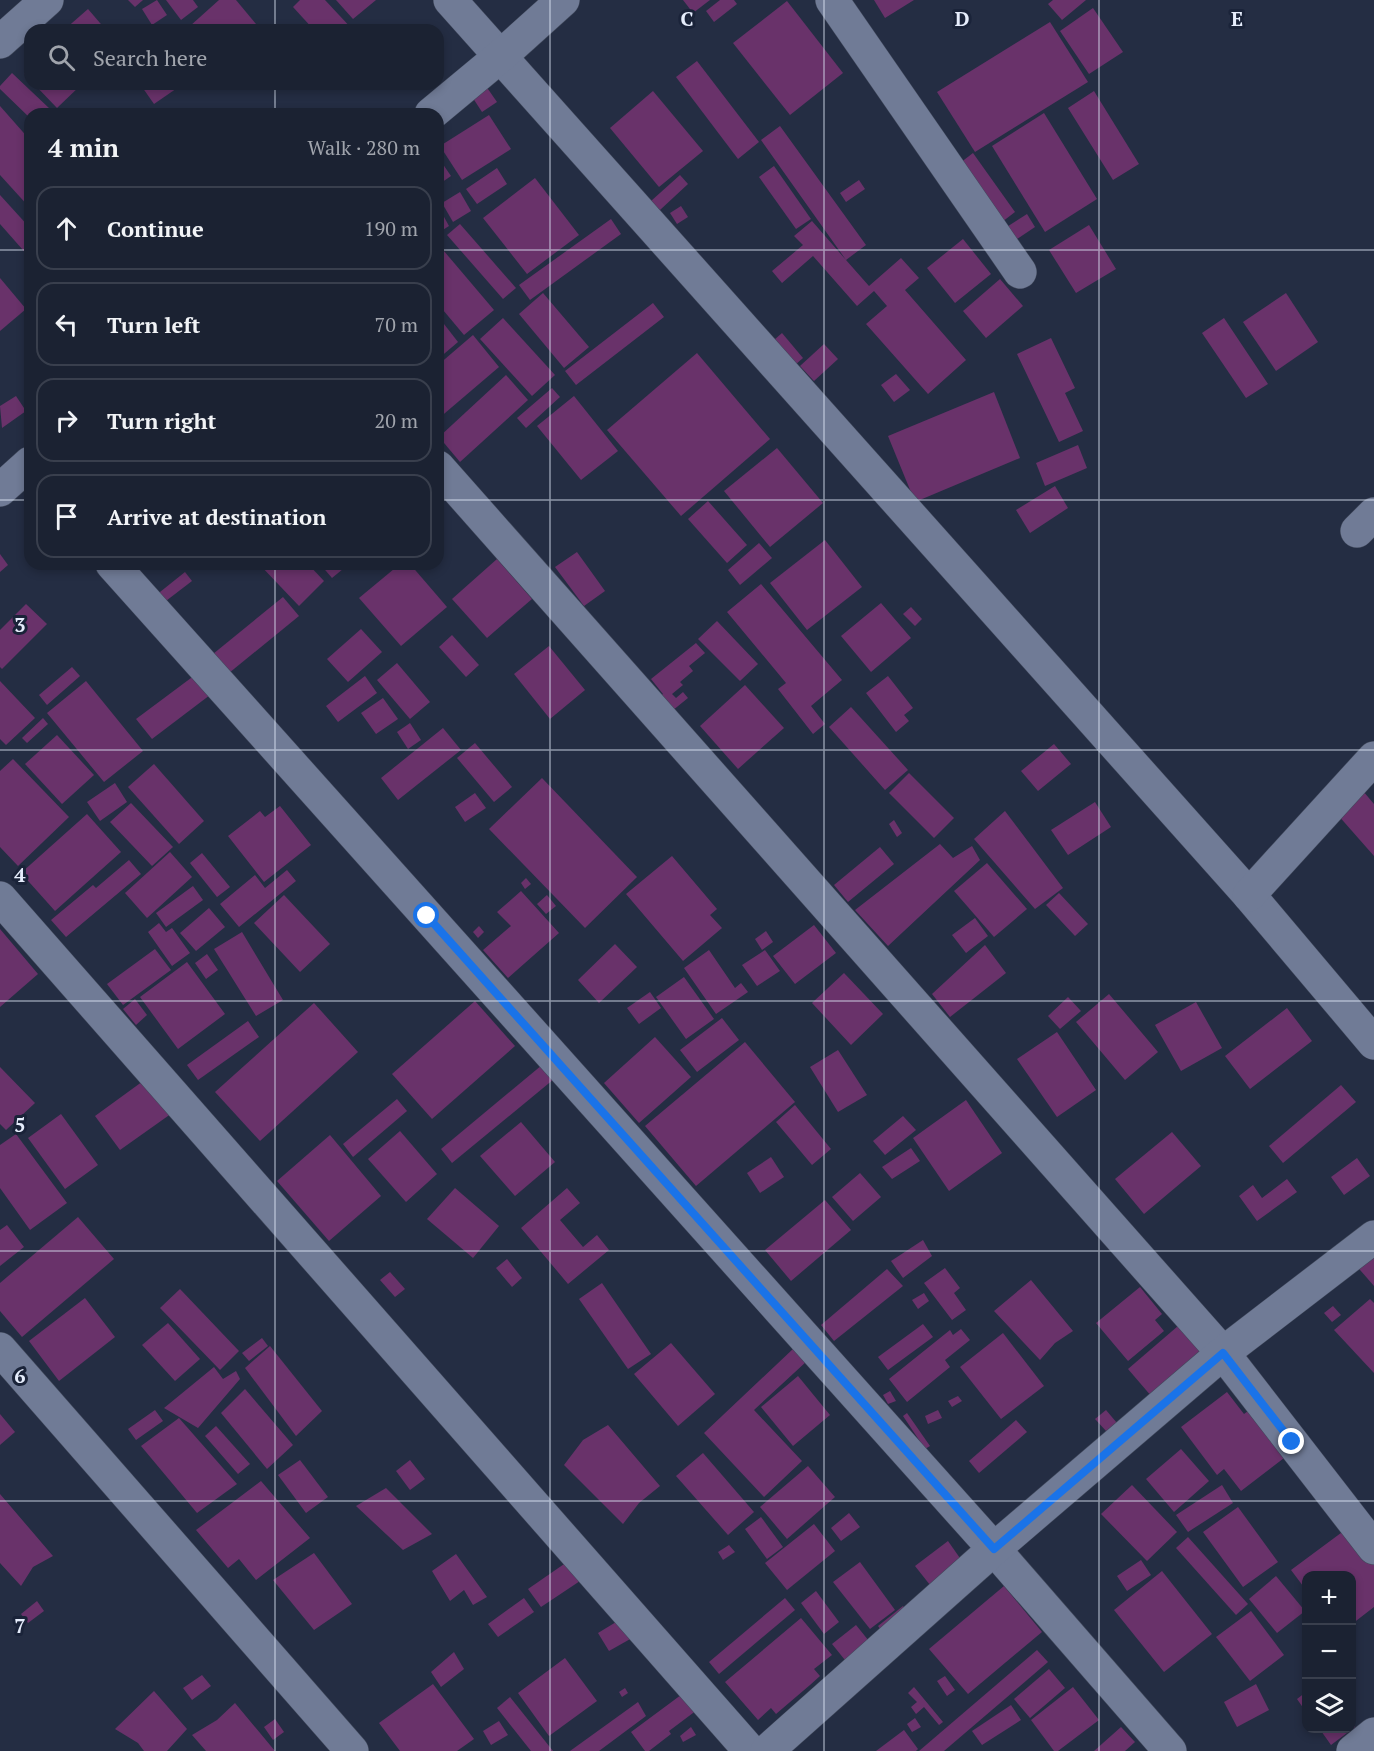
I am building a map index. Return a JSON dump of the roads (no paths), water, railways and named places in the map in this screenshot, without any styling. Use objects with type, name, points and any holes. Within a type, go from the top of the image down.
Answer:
[{"type":"street","points":[[0,42],[47,0]]},
{"type":"street","points":[[450,0],[502,55],[1250,894],[1374,1043]]},
{"type":"street","points":[[438,108],[563,0]]},
{"type":"street","points":[[832,0],[1020,272]]},
{"type":"street","points":[[0,490],[24,470]]},
{"type":"street","points":[[444,474],[1223,1353],[1374,1548]]},
{"type":"street","points":[[117,570],[994,1549],[1170,1751]]},
{"type":"street","points":[[1250,894],[1374,758]]},
{"type":"street","points":[[0,898],[750,1751]]},
{"type":"street","points":[[766,1751],[994,1549],[1223,1353],[1374,1237]]},
{"type":"street","points":[[0,1349],[352,1751]]},
{"type":"street","points":[[1353,1751],[1374,1734]]}]
